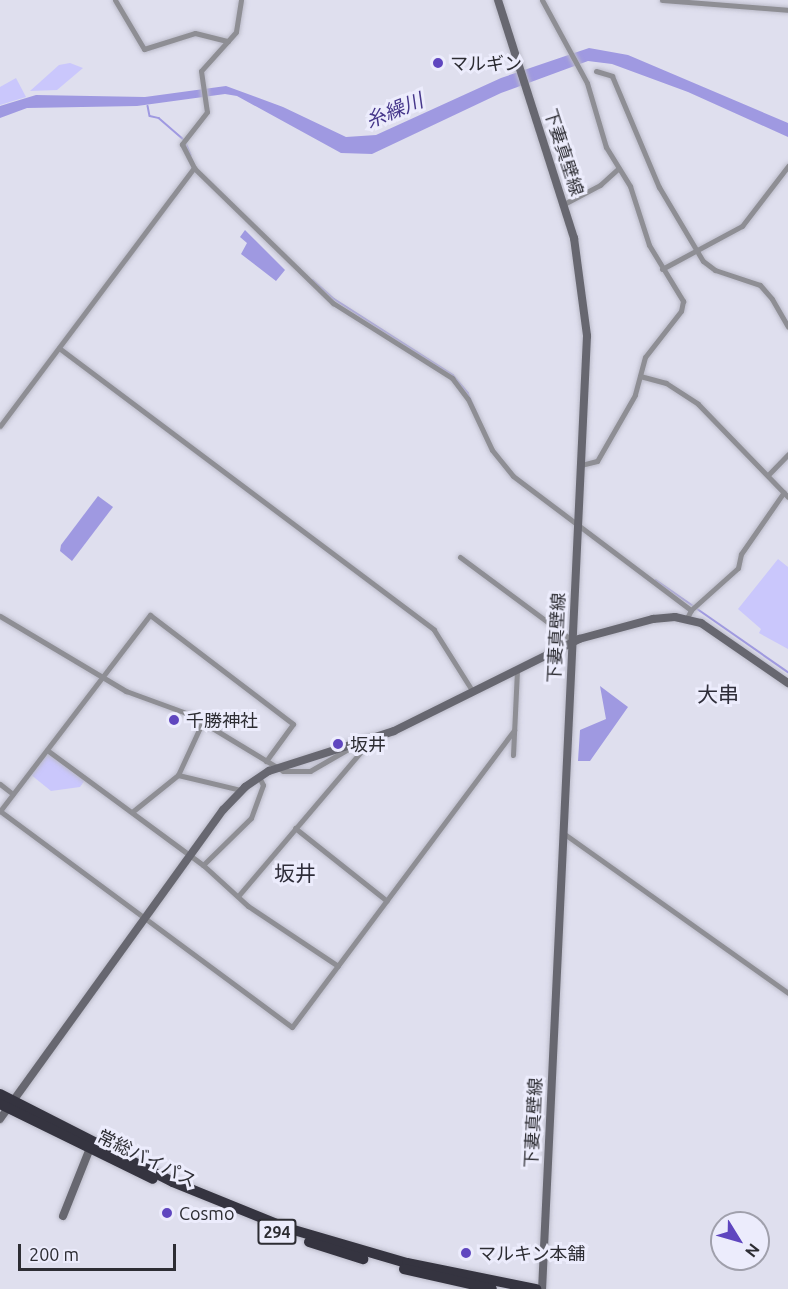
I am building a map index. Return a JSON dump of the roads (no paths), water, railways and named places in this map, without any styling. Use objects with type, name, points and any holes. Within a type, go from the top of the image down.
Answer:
[{"type":"highway","name":"常総バイパス","points":[[0,1094],[7,1104],[90,1148],[206,1204],[284,1234],[355,1257],[492,1289]]},
{"type":"highway","name":"常総バイパス","points":[[7,1104],[173,1182],[275,1223],[361,1251],[536,1289]]},
{"type":"main road","name":"下妻真壁線","points":[[498,0],[564,204],[581,276],[587,336],[542,1289]]},
{"type":"main road","points":[[0,1119],[7,1104],[189,856],[241,790],[277,767],[371,740],[573,641],[691,611],[712,630],[788,683]]},
{"type":"main road","points":[[63,1216],[90,1148]]},
{"type":"street","points":[[115,0],[144,49],[195,33],[228,41]]},
{"type":"street","points":[[241,0],[236,32],[206,62],[202,81],[207,112],[185,142],[194,168],[333,303],[456,382],[502,464],[524,487],[691,611],[738,568],[746,546],[786,494],[698,404],[666,383],[640,376]]},
{"type":"street","points":[[542,0],[579,69],[606,147],[630,186],[649,245],[682,301],[681,311],[652,345],[634,395],[597,461],[581,465]]},
{"type":"street","points":[[662,0],[756,2],[788,10]]},
{"type":"street","points":[[596,71],[612,76],[638,144],[696,251],[715,270],[760,285],[772,299],[788,327]]},
{"type":"street","points":[[662,269],[742,226],[788,166]]},
{"type":"street","points":[[0,426],[194,168]]},
{"type":"street","points":[[564,204],[600,185],[618,169]]},
{"type":"street","points":[[59,348],[434,630],[473,692]]},
{"type":"street","points":[[768,475],[788,454]]},
{"type":"street","points":[[460,557],[573,641]]},
{"type":"street","points":[[266,761],[293,724],[150,615],[0,811],[292,1027],[514,730]]},
{"type":"street","points":[[0,616],[132,693],[182,710],[266,761],[293,773],[310,771],[357,744]]},
{"type":"street","points":[[513,755],[517,670]]},
{"type":"street","points":[[132,812],[178,775],[202,723]]},
{"type":"street","points":[[239,895],[371,740]]},
{"type":"street","points":[[47,750],[203,865],[239,895],[248,906],[338,966]]},
{"type":"street","points":[[178,775],[241,790]]},
{"type":"street","points":[[203,865],[251,818],[263,785],[259,777]]},
{"type":"street","points":[[0,784],[13,794]]},
{"type":"street","points":[[295,828],[387,902]]},
{"type":"street","points":[[564,833],[788,993]]},
{"type":"waterway","points":[[148,106],[150,116],[159,118],[183,139]]},
{"type":"waterway","points":[[186,143],[191,155]]},
{"type":"waterway","points":[[313,280],[334,299],[453,375],[468,393],[478,415]]},
{"type":"waterway","points":[[656,580],[788,672]]},
{"type":"place","name":"マルギン","points":[[438,63]]},
{"type":"place","name":"千勝神社","points":[[174,720]]},
{"type":"place","name":"坂井","points":[[338,744]]},
{"type":"place","name":"Cosmo","points":[[167,1213]]},
{"type":"place","name":"マルキン本舗","points":[[466,1253]]},
{"type":"district","name":"大串","points":[[718,694]]},
{"type":"district","name":"坂井","points":[[295,873]]},
{"type":"water label","name":"糸繰川","points":[[394,110]]}]
